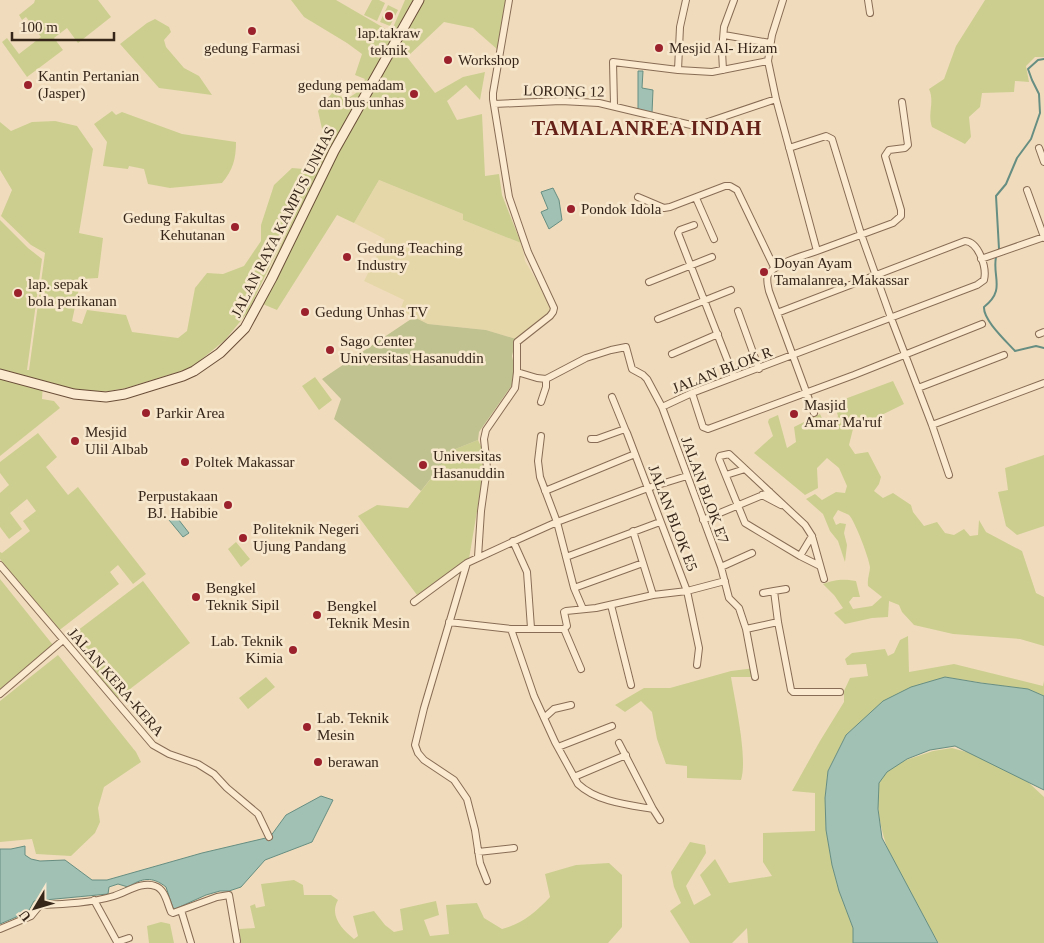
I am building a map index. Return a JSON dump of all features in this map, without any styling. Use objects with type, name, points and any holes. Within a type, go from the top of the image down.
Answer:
[{"type":"street","name":"JALAN RAYA KAMPUS UNHAS","points":[[0,374],[74,394],[106,397],[124,394],[194,372],[220,353],[245,328],[272,278],[334,151],[419,0]]},
{"type":"street","points":[[478,557],[480,511],[488,468],[484,439],[486,430],[515,388],[517,342],[554,312],[554,308],[528,252],[510,198],[494,104],[493,93],[509,0]]},
{"type":"street","points":[[678,70],[680,27],[686,0]]},
{"type":"street","points":[[723,70],[724,27],[734,0]]},
{"type":"street","points":[[783,0],[770,43],[768,61],[776,99],[817,251]]},
{"type":"street","points":[[868,0],[870,13]]},
{"type":"street","points":[[724,35],[770,43]]},
{"type":"street","points":[[614,106],[613,62],[700,72],[723,70],[768,61]]},
{"type":"street","name":"LORONG 12","points":[[494,104],[581,101],[614,106],[690,125],[702,124],[776,99]]},
{"type":"street","points":[[814,413],[769,290],[768,274],[774,267],[893,223],[901,216],[886,156],[889,150],[905,148],[908,145],[902,102]]},
{"type":"street","points":[[789,148],[826,136],[832,139],[861,234],[949,475]]},
{"type":"street","points":[[1039,148],[1044,162]]},
{"type":"street","points":[[638,197],[664,208],[730,186],[737,190],[774,267]]},
{"type":"street","points":[[777,313],[965,241],[974,244],[981,259],[1044,237],[1027,190]]},
{"type":"street","points":[[696,198],[714,239]]},
{"type":"street","points":[[694,225],[680,230],[678,234],[734,378]]},
{"type":"street","points":[[648,282],[712,257]]},
{"type":"street","name":"JALAN BLOK R","points":[[662,408],[692,393],[891,318],[984,280],[985,272],[981,259]]},
{"type":"street","points":[[658,320],[731,290]]},
{"type":"street","points":[[738,311],[759,368]]},
{"type":"street","points":[[692,393],[703,427],[706,429],[806,393],[982,324]]},
{"type":"street","points":[[672,354],[718,334]]},
{"type":"street","name":"JALAN BLOK E7","points":[[546,379],[586,358],[625,346],[628,350],[632,367],[646,379],[662,408],[721,567],[730,598],[739,608],[746,629],[755,677]]},
{"type":"street","points":[[918,388],[1004,355]]},
{"type":"street","points":[[517,372],[546,379],[546,387],[541,402]]},
{"type":"street","points":[[932,425],[1044,383]]},
{"type":"street","name":"JALAN BLOK E5","points":[[612,397],[687,591],[699,648],[697,666]]},
{"type":"street","points":[[591,439],[624,429]]},
{"type":"street","points":[[541,436],[538,466],[557,522],[574,588],[583,609]]},
{"type":"street","points":[[545,490],[635,454]]},
{"type":"street","points":[[820,566],[745,522],[719,459],[720,456],[729,454],[805,525],[812,536],[824,579]]},
{"type":"street","points":[[726,475],[745,469]]},
{"type":"street","points":[[414,602],[478,557],[557,522],[648,488],[688,476]]},
{"type":"street","points":[[703,520],[770,492]]},
{"type":"street","points":[[762,496],[785,506]]},
{"type":"street","points":[[566,556],[660,522]]},
{"type":"street","points":[[633,531],[653,595]]},
{"type":"street","points":[[800,556],[812,536]]},
{"type":"street","points":[[513,541],[527,572],[531,628]]},
{"type":"street","points":[[721,567],[752,553]]},
{"type":"street","points":[[467,563],[424,708],[415,745],[418,753],[424,760],[454,780],[467,799],[475,830],[478,852],[487,881]]},
{"type":"street","points":[[574,588],[643,563]]},
{"type":"street","name":"JALAN KERA-KERA","points":[[0,565],[153,745],[169,754],[198,764],[214,774],[227,788],[258,814],[268,837]]},
{"type":"street","points":[[564,629],[567,626],[565,612],[653,595],[687,591],[725,581]]},
{"type":"street","points":[[763,593],[786,589]]},
{"type":"street","points":[[774,591],[791,690],[793,692],[840,692]]},
{"type":"street","points":[[612,604],[631,685]]},
{"type":"street","points":[[449,622],[510,629],[564,629]]},
{"type":"street","points":[[746,629],[778,622]]},
{"type":"street","points":[[510,629],[544,718],[574,777],[583,789],[618,803],[653,808]]},
{"type":"street","points":[[564,629],[581,669]]},
{"type":"street","points":[[0,694],[63,640]]},
{"type":"street","points":[[544,718],[554,709],[572,705]]},
{"type":"street","points":[[558,747],[612,726]]},
{"type":"street","points":[[619,743],[660,820]]},
{"type":"street","points":[[574,777],[626,755]]},
{"type":"street","points":[[478,852],[514,848]]},
{"type":"street","points":[[0,929],[31,916],[40,905],[94,900],[151,885],[162,890],[171,912],[175,913],[217,896],[228,895],[237,941]]},
{"type":"street","points":[[94,900],[117,942],[128,938]]},
{"type":"street","points":[[181,910],[191,943]]},
{"type":"shaded area","points":[[638,71],[643,71],[642,88],[653,90],[652,113],[638,110]]},
{"type":"shaded area","points":[[379,180],[463,214],[463,220],[521,243],[525,261],[541,288],[551,312],[516,339],[486,330],[428,324],[400,310],[404,300],[364,281],[385,239],[354,223]]},
{"type":"shaded area","points":[[553,188],[559,200],[562,220],[549,229],[541,212],[548,209],[541,192]]},
{"type":"shaded area","points":[[175,515],[189,533],[183,537],[169,520]]},
{"type":"shaded area","points":[[945,677],[1028,689],[1044,696],[1044,790],[955,746],[930,750],[907,759],[887,772],[879,783],[878,809],[882,838],[938,943],[853,943],[853,928],[839,891],[826,830],[825,798],[828,771],[846,735],[883,701],[911,687]]},
{"type":"shaded area","points":[[321,796],[333,800],[312,842],[265,860],[241,887],[206,895],[175,909],[166,887],[161,883],[147,879],[128,887],[118,884],[109,887],[108,894],[34,901],[28,912],[0,924],[0,849],[25,846],[25,855],[31,859],[40,861],[65,860],[92,880],[107,880],[202,853],[270,837],[286,815]]},
{"type":"green space","points":[[35,0],[98,0],[111,17],[78,43],[67,28],[54,38],[63,50],[27,77],[2,42],[7,38],[19,54],[41,37],[26,17],[22,20],[19,15],[34,3]]},
{"type":"green space","points":[[291,0],[336,0],[391,32],[405,0],[507,0],[498,50],[473,28],[444,22],[407,57],[435,93],[463,77],[485,72],[480,100],[466,85],[447,101],[457,120],[482,114],[485,176],[499,174],[502,195],[521,243],[463,220],[463,214],[379,180],[354,223],[337,215],[277,310],[256,299],[315,171],[248,312],[225,340],[191,368],[126,388],[97,393],[43,383],[42,399],[54,401],[60,408],[0,456],[0,220],[42,259],[27,370],[29,370],[45,253],[31,245],[1,216],[12,190],[0,170],[0,122],[11,131],[32,122],[55,121],[77,126],[93,149],[79,233],[103,238],[98,278],[81,279],[72,321],[82,324],[87,310],[126,315],[132,332],[178,338],[187,331],[195,288],[207,273],[223,274],[244,266],[261,241],[261,225],[274,185],[292,168],[316,170],[325,142],[318,111],[332,93],[347,99],[356,93],[365,79],[355,75],[362,54],[304,17]]},
{"type":"green space","points":[[372,0],[379,0],[385,3],[377,21],[364,15]]},
{"type":"green space","points":[[985,0],[1044,0],[1044,57],[1035,57],[1026,66],[1029,82],[1015,81],[1014,92],[982,93],[980,107],[969,117],[971,137],[965,144],[932,127],[930,117],[931,94],[929,89],[944,79],[956,46]]},
{"type":"green space","name":"lap.takraw teknik","points":[[388,5],[398,10],[390,26],[380,22]]},
{"type":"green space","points":[[155,19],[169,27],[171,32],[164,40],[166,47],[184,68],[199,76],[212,95],[159,88],[120,44]]},
{"type":"green space","points":[[112,111],[116,115],[122,112],[182,134],[236,142],[234,159],[229,174],[222,183],[170,188],[148,184],[144,169],[129,166],[128,169],[103,166],[107,142],[94,124]]},
{"type":"green space","points":[[414,317],[428,324],[486,330],[516,339],[512,356],[514,365],[512,385],[479,432],[478,440],[453,450],[421,491],[334,419],[341,399],[322,379]]},
{"type":"green space","points":[[315,377],[332,400],[319,410],[302,386]]},
{"type":"green space","points":[[893,381],[904,404],[853,429],[849,445],[855,454],[868,452],[881,477],[874,491],[883,498],[893,493],[911,505],[913,512],[924,526],[937,522],[945,533],[954,535],[964,529],[970,536],[978,535],[979,520],[986,532],[1022,551],[1036,593],[1044,597],[1044,646],[1020,639],[953,634],[914,625],[902,612],[899,605],[889,601],[888,617],[872,618],[845,624],[834,613],[843,608],[823,584],[840,580],[856,581],[860,597],[853,597],[849,602],[853,609],[872,606],[882,597],[868,586],[869,562],[858,532],[849,515],[838,510],[833,518],[836,525],[840,523],[846,524],[844,533],[847,545],[845,562],[838,541],[830,531],[823,514],[806,499],[815,494],[822,500],[836,492],[845,493],[847,486],[839,468],[827,458],[817,468],[818,488],[805,495],[754,453],[773,436],[768,422],[769,419],[778,415],[787,448],[796,442],[794,427],[820,414],[825,424],[834,427],[838,416],[834,403]]},
{"type":"green space","points":[[38,433],[57,457],[46,467],[68,495],[78,487],[146,574],[133,584],[118,565],[110,572],[119,584],[57,632],[0,559],[0,552],[2,553],[30,531],[23,521],[36,511],[27,499],[10,513],[22,529],[9,539],[0,527],[0,493],[9,485],[0,473],[0,462]]},
{"type":"green space","points":[[478,440],[484,453],[485,463],[469,559],[417,595],[358,516],[377,505],[408,508],[453,450]]},
{"type":"green space","points":[[1044,455],[1044,526],[1017,535],[1006,526],[998,492],[1008,490],[1005,468]]},
{"type":"green space","points":[[236,542],[250,559],[241,567],[228,549]]},
{"type":"green space","points":[[0,579],[53,645],[0,690]]},
{"type":"green space","points":[[143,581],[190,643],[117,699],[69,637]]},
{"type":"green space","points":[[908,636],[909,672],[954,664],[1043,686],[1044,681],[1044,696],[1029,690],[945,677],[863,720],[846,735],[828,771],[825,798],[826,830],[839,891],[853,928],[853,943],[748,943],[747,928],[732,943],[690,943],[670,911],[681,903],[674,887],[671,872],[690,842],[705,845],[706,853],[686,886],[694,905],[711,895],[700,875],[715,859],[729,883],[772,876],[763,862],[763,833],[815,831],[815,793],[792,791],[844,702],[844,691],[850,678],[868,676],[866,664],[847,665],[845,659],[852,653],[885,649],[888,656],[894,653],[900,640]]},
{"type":"green space","points":[[58,655],[136,752],[141,762],[104,787],[98,808],[100,822],[95,833],[71,856],[36,854],[32,839],[0,842],[0,701]]},
{"type":"green space","points":[[755,668],[751,677],[731,677],[742,744],[743,770],[741,780],[687,778],[687,766],[666,764],[657,739],[652,712],[641,701],[625,712],[615,705],[644,688],[670,688],[731,671]]},
{"type":"green space","points":[[266,677],[275,687],[248,709],[239,698]]},
{"type":"green space","points":[[952,748],[988,758],[1027,781],[1044,797],[1044,943],[939,943],[915,906],[894,865],[880,822],[879,778],[897,763],[933,751]]},
{"type":"green space","points":[[609,863],[622,875],[622,927],[608,943],[241,943],[239,929],[255,928],[250,906],[255,904],[256,908],[265,906],[261,884],[294,880],[303,885],[304,895],[331,895],[338,900],[335,911],[338,922],[354,939],[358,936],[353,916],[374,911],[385,925],[394,932],[403,930],[400,909],[436,901],[439,915],[424,920],[430,936],[449,934],[446,905],[477,903],[484,918],[502,929],[528,917],[550,897],[545,874],[576,865]]},
{"type":"green space","points":[[161,922],[170,924],[174,943],[149,943],[147,926]]},
{"type":"waterway","points":[[999,249],[996,196],[1006,184],[1017,158],[1031,139],[1040,113],[1039,94],[1028,69],[1038,60],[1044,59]]},
{"type":"waterway","points":[[996,257],[997,283],[995,295],[984,307],[987,318],[1015,351],[1036,346],[1044,348]]},
{"type":"place","name":"lap.takraw teknik","points":[[389,16]]},
{"type":"place","name":"gedung Farmasi","points":[[252,31]]},
{"type":"place","name":"Mesjid Al- Hizam","points":[[659,48]]},
{"type":"place","name":"Workshop","points":[[448,60]]},
{"type":"place","name":"Kantin Pertanian (Jasper)","points":[[28,85]]},
{"type":"place","name":"gedung pemadam dan bus unhas","points":[[414,94]]},
{"type":"place","name":"Pondok Idola","points":[[571,209]]},
{"type":"place","name":"Gedung Fakultas Kehutanan","points":[[235,227]]},
{"type":"place","name":"Gedung Teaching Industry","points":[[347,257]]},
{"type":"place","name":"Doyan Ayam Tamalanrea, Makassar","points":[[764,272]]},
{"type":"place","name":"lap. sepak bola perikanan","points":[[18,293]]},
{"type":"place","name":"Gedung Unhas TV","points":[[305,312]]},
{"type":"place","name":"Sago Center Universitas Hasanuddin","points":[[330,350]]},
{"type":"place","name":"Parkir Area","points":[[146,413]]},
{"type":"place","name":"Masjid Amar Ma'ruf","points":[[794,414]]},
{"type":"place","name":"Mesjid Ulil Albab","points":[[75,441]]},
{"type":"place","name":"Poltek Makassar","points":[[185,462]]},
{"type":"place","name":"Universitas Hasanuddin","points":[[423,465]]},
{"type":"place","name":"Perpustakaan BJ. Habibie","points":[[228,505]]},
{"type":"place","name":"Politeknik Negeri Ujung Pandang","points":[[243,538]]},
{"type":"place","name":"Bengkel Teknik Sipil","points":[[196,597]]},
{"type":"place","name":"Bengkel Teknik Mesin","points":[[317,615]]},
{"type":"place","name":"Lab. Teknik Kimia","points":[[293,650]]},
{"type":"place","name":"Lab. Teknik Mesin","points":[[307,727]]},
{"type":"place","name":"berawan","points":[[318,762]]},
{"type":"district","name":"TAMALANREA INDAH","points":[[647,128]]}]
